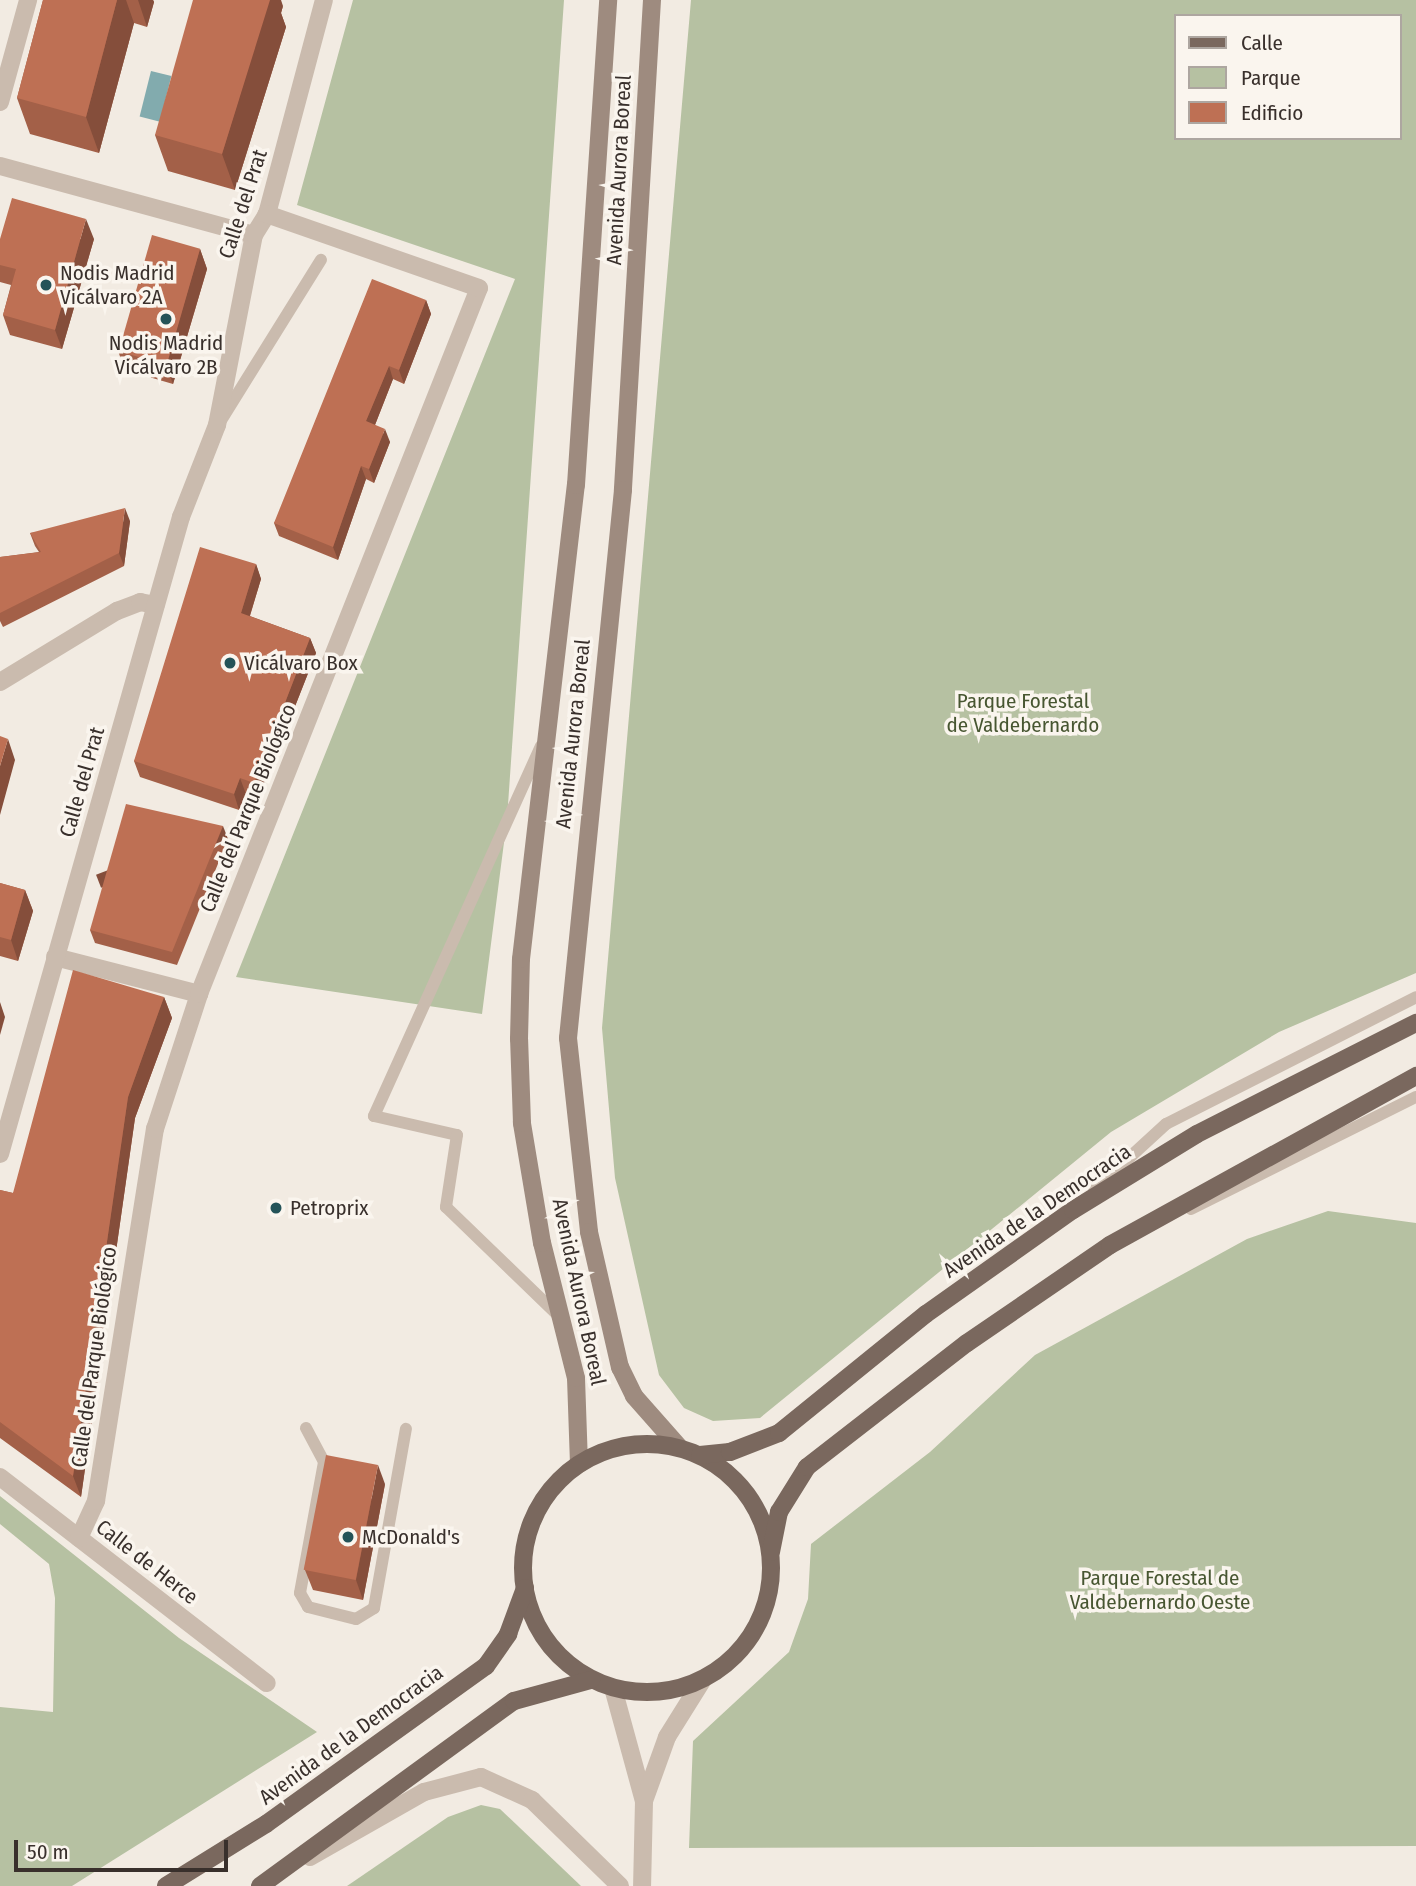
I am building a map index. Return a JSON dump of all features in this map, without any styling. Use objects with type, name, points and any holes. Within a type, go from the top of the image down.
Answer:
[{"type":"main road","name":"Avenida Aurora Boreal","points":[[579,1464],[576,1378],[522,1123],[519,1039],[521,959],[576,485],[608,0]]},
{"type":"main road","name":"Avenida Aurora Boreal","points":[[652,0],[623,490],[568,1038],[589,1231],[620,1367],[634,1396],[680,1448]]},
{"type":"main road","name":"Avenida de la Democracia","points":[[699,1455],[730,1452],[779,1433],[926,1314],[1073,1210],[1197,1134],[1416,1023]]},
{"type":"main road","points":[[771,1552],[748,1494],[699,1455],[680,1448],[624,1446],[579,1464],[552,1487],[533,1519],[524,1552],[525,1588],[547,1641],[592,1680],[613,1688],[660,1692],[702,1681],[736,1656],[758,1626],[770,1591],[771,1552],[779,1512],[807,1467],[967,1343],[1110,1245],[1416,1076]]},
{"type":"main road","name":"Avenida de la Democracia","points":[[166,1886],[266,1824],[486,1666],[508,1634],[525,1588]]},
{"type":"main road","points":[[260,1886],[289,1869],[514,1701],[592,1680]]},
{"type":"street","points":[[0,102],[28,0]]},
{"type":"street","name":"Calle del Prat","points":[[0,1154],[181,517],[217,425],[254,235],[267,214],[324,0]]},
{"type":"street","points":[[0,166],[254,235]]},
{"type":"street","name":"Calle del Parque Biológico","points":[[79,1538],[96,1502],[155,1129],[199,994],[479,288],[267,214]]},
{"type":"street","points":[[0,682],[117,611],[140,602],[156,605]]},
{"type":"street","points":[[55,957],[199,994]]},
{"type":"street","name":"Calle de Herce","points":[[0,1477],[267,1683]]},
{"type":"street","points":[[644,1801],[667,1737],[702,1681]]},
{"type":"street","points":[[613,1688],[644,1801],[642,1886]]},
{"type":"street","points":[[289,1869],[424,1793],[481,1777],[532,1800],[620,1886]]},
{"type":"lane","name":"Calle del Prat","points":[[217,425],[321,260]]},
{"type":"lane","points":[[546,736],[374,1116],[457,1135],[446,1207],[561,1317]]},
{"type":"lane","points":[[1073,1210],[1166,1125],[1416,997]]},
{"type":"lane","points":[[1110,1245],[1416,1097]]},
{"type":"lane","points":[[306,1428],[324,1462],[300,1592],[307,1608],[356,1619],[374,1608],[406,1429]]},
{"type":"green space","points":[[353,0],[564,0],[507,819],[482,1014],[236,977],[515,279],[297,205]]},
{"type":"green space","name":"Parque Forestal de Valdebernardo","points":[[691,0],[1416,0],[1416,973],[1279,1032],[1111,1132],[760,1418],[713,1421],[684,1408],[659,1375],[615,1178],[602,1028]]},
{"type":"green space","name":"Parque Forestal de Valdebernardo Oeste","points":[[1328,1211],[1416,1223],[1416,1846],[689,1848],[693,1741],[789,1652],[808,1599],[811,1544],[930,1452],[1035,1355],[1247,1239]]},
{"type":"green space","points":[[0,1496],[179,1638],[317,1732],[72,1886],[0,1886],[0,1707],[53,1712],[55,1598],[49,1564],[0,1524]]},
{"type":"green space","points":[[481,1805],[500,1809],[581,1886],[347,1886],[448,1817]]},
{"type":"water","points":[[151,71],[171,76],[160,122],[140,117]]},
{"type":"building","points":[[43,0],[117,0],[86,117],[17,98]]},
{"type":"building","points":[[193,0],[270,0],[222,154],[155,135]]},
{"type":"building","name":"Nodis Madrid Vicálvaro 2A","points":[[12,198],[86,219],[55,330],[3,315],[16,269],[0,265],[0,239]]},
{"type":"building","name":"Nodis Madrid Vicálvaro 2B","points":[[152,235],[200,249],[167,365],[119,351]]},
{"type":"building","points":[[372,279],[426,300],[399,370],[389,366],[366,421],[385,429],[369,469],[361,466],[333,547],[274,523]]},
{"type":"building","points":[[125,508],[119,553],[0,613],[0,557],[41,552],[30,533]]},
{"type":"building","points":[[200,547],[256,564],[241,613],[310,638],[254,783],[240,778],[234,794],[134,761]]},
{"type":"building","points":[[0,736],[8,739],[0,766]]},
{"type":"building","points":[[126,804],[223,826],[172,952],[90,930]]},
{"type":"building","points":[[0,883],[25,890],[11,940],[0,937]]},
{"type":"building","points":[[73,970],[164,997],[128,1097],[73,1476],[0,1422],[0,1190],[13,1193]]},
{"type":"building","name":"McDonald's","points":[[326,1455],[378,1465],[356,1580],[304,1570]]},
{"type":"place","name":"Nodis Madrid Vicálvaro 2A","points":[[46,285]]},
{"type":"place","name":"Nodis Madrid Vicálvaro 2B","points":[[166,319]]},
{"type":"place","name":"Vicálvaro Box","points":[[230,663]]},
{"type":"place","name":"Petroprix","points":[[276,1208]]},
{"type":"place","name":"McDonald's","points":[[348,1537]]}]
